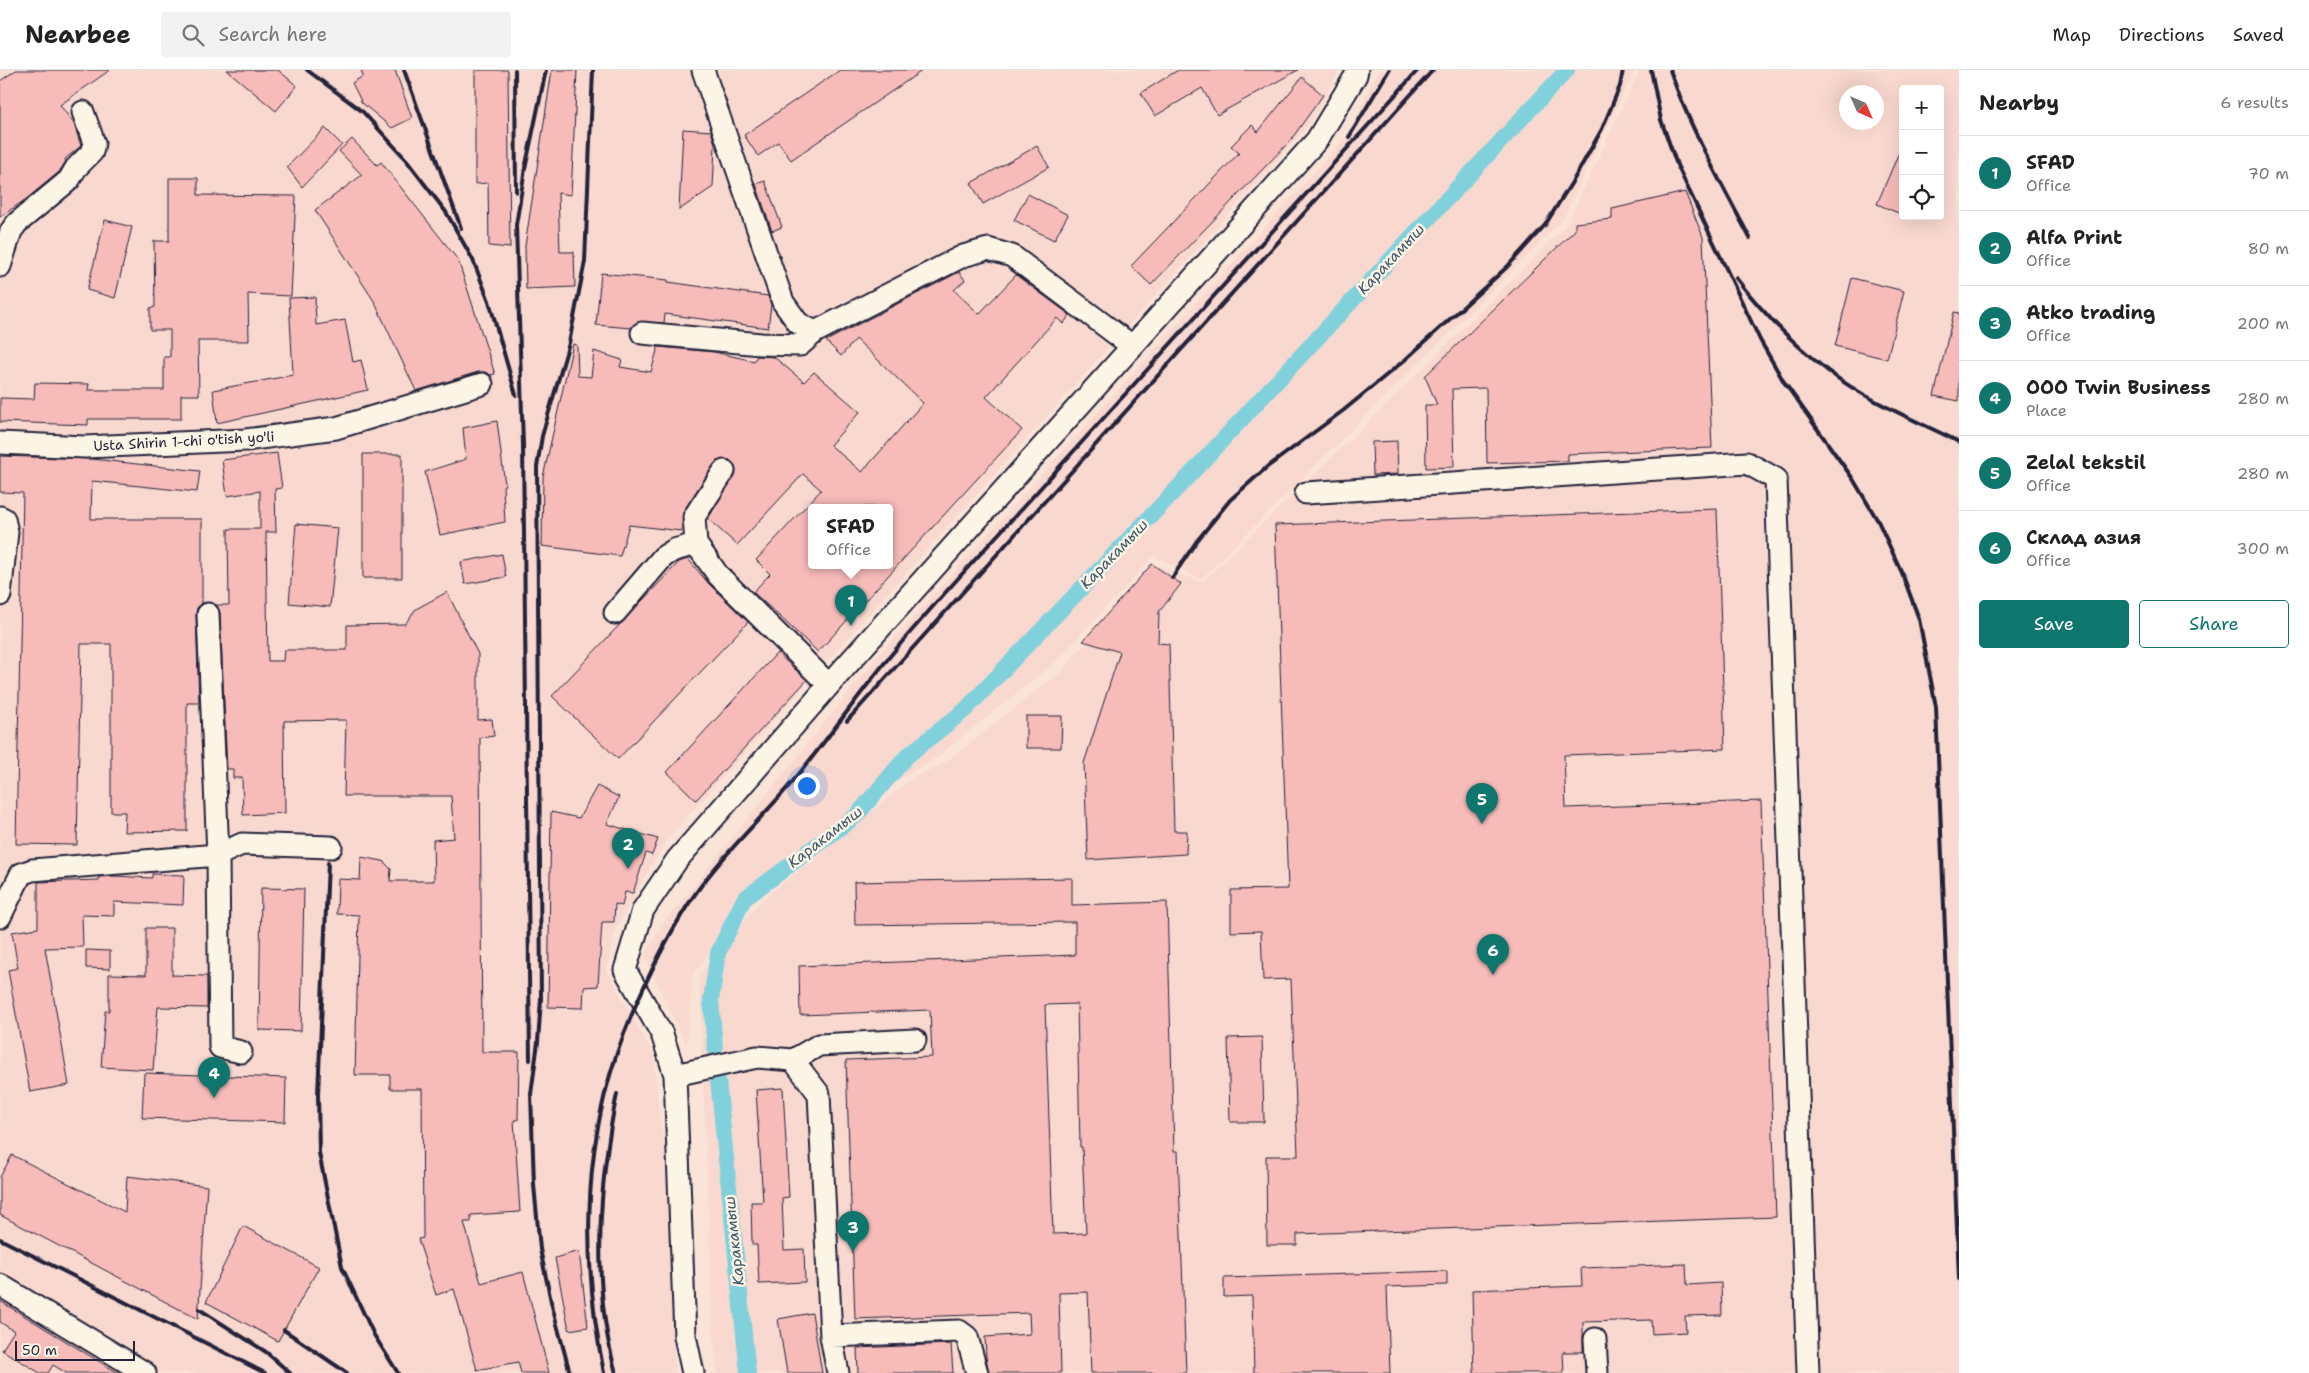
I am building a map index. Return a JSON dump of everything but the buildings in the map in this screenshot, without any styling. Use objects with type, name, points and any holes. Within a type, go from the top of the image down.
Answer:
[{"type":"street","points":[[703,70],[783,302],[798,324],[815,332]]},
{"type":"street","points":[[693,1373],[685,1336],[675,1075],[662,1034],[625,970],[643,910],[677,860],[829,685],[1317,140],[1357,70]]},
{"type":"street","points":[[0,266],[11,231],[17,223],[68,180],[76,168],[92,152],[94,143],[83,112]]},
{"type":"street","points":[[642,333],[761,344],[800,344],[815,332],[963,256],[988,249],[1012,256],[1132,346]]},
{"type":"street","name":"Usta Shirin 1-chi o'tish yo'li","points":[[0,443],[85,446],[246,440],[336,428],[482,384]]},
{"type":"street","points":[[1306,493],[1747,462],[1776,479],[1808,1373]]},
{"type":"street","points":[[724,470],[694,517],[696,544],[718,575],[829,685]]},
{"type":"street","points":[[0,517],[4,519],[7,532],[0,595]]},
{"type":"street","points":[[615,613],[663,557],[674,550],[696,544]]},
{"type":"street","points":[[208,614],[218,855],[220,1046],[241,1052]]},
{"type":"street","points":[[0,917],[21,874],[32,870],[218,855],[242,844],[331,847]]},
{"type":"street","points":[[675,1075],[757,1058],[793,1060],[819,1045],[915,1040]]},
{"type":"street","points":[[793,1060],[819,1094],[831,1336],[838,1373]]},
{"type":"street","points":[[0,1285],[145,1373]]},
{"type":"street","points":[[831,1336],[959,1331],[967,1337],[977,1373]]},
{"type":"street","points":[[1596,1339],[1598,1373]]},
{"type":"shaded area","points":[[0,70],[1339,70],[1307,127],[667,839],[615,930],[607,971],[654,1055],[658,1105],[665,1152],[675,1373],[0,1373]]},
{"type":"shaded area","points":[[1378,70],[1635,70],[1562,221],[1201,579],[1154,556],[1054,663],[936,758],[903,777],[750,901],[693,974],[687,1047],[645,956],[662,925],[879,655],[1349,134]]},
{"type":"shaded area","points":[[1640,70],[1959,70],[1959,1373],[717,1373],[713,1332],[699,975],[761,901],[914,777],[939,767],[1062,671],[1152,564],[1202,582],[1386,405],[1566,226]]},
{"type":"waterway","name":"Каракамыш","points":[[715,1048],[711,1000],[718,953],[744,899],[856,816],[907,756],[965,710],[1188,477],[1567,70]]},
{"type":"waterway","name":"Каракамыш","points":[[718,1080],[748,1373]]},
{"type":"railway","points":[[307,70],[363,112],[403,156],[446,212],[473,260],[489,301],[516,395]]},
{"type":"railway","points":[[404,70],[461,228]]},
{"type":"railway","points":[[515,70],[516,192]]},
{"type":"railway","points":[[530,1060],[523,445],[516,225],[525,169],[546,70]]},
{"type":"railway","points":[[570,1373],[552,1306],[540,1249],[534,1185],[531,1094],[538,1042],[541,999],[537,467],[542,436],[569,343],[585,261],[593,70]]},
{"type":"railway","points":[[1349,137],[1389,70]]},
{"type":"railway","points":[[604,1373],[592,1294],[590,1254],[589,1213],[597,1134],[605,1094],[623,1036],[652,970],[686,907],[721,860],[798,775],[912,630],[1418,70]]},
{"type":"railway","points":[[847,721],[1433,70]]},
{"type":"railway","points":[[1172,578],[1196,542],[1230,500],[1266,468],[1344,410],[1406,359],[1507,267],[1545,225],[1602,129],[1620,86],[1623,70]]},
{"type":"railway","points":[[1651,70],[1661,120],[1677,165],[1760,340],[1784,382],[1853,479],[1878,521],[1902,573],[1919,619],[1936,707],[1959,1279]]},
{"type":"railway","points":[[1670,70],[1696,135],[1750,238]]},
{"type":"railway","points":[[1736,278],[1779,327],[1828,371],[1875,401],[1959,442]]},
{"type":"railway","points":[[328,863],[318,1094],[319,1153],[342,1267],[374,1335],[398,1373]]},
{"type":"railway","points":[[616,1373],[608,1340],[603,1305],[600,1233],[606,1162],[617,1094]]},
{"type":"railway","points":[[0,1239],[265,1373]]},
{"type":"railway","points":[[199,1309],[266,1352],[290,1373]]},
{"type":"railway","points":[[284,1330],[347,1373]]},
{"type":"place","name":"SFAD","points":[[851,626]]},
{"type":"place","name":"Zelal tekstil","points":[[1482,824]]},
{"type":"place","name":"Alfa Print","points":[[628,869]]},
{"type":"place","name":"Склад азия","points":[[1493,975]]},
{"type":"place","name":"ООО Twin Business","points":[[214,1098]]},
{"type":"place","name":"Atko trading","points":[[853,1252]]}]
